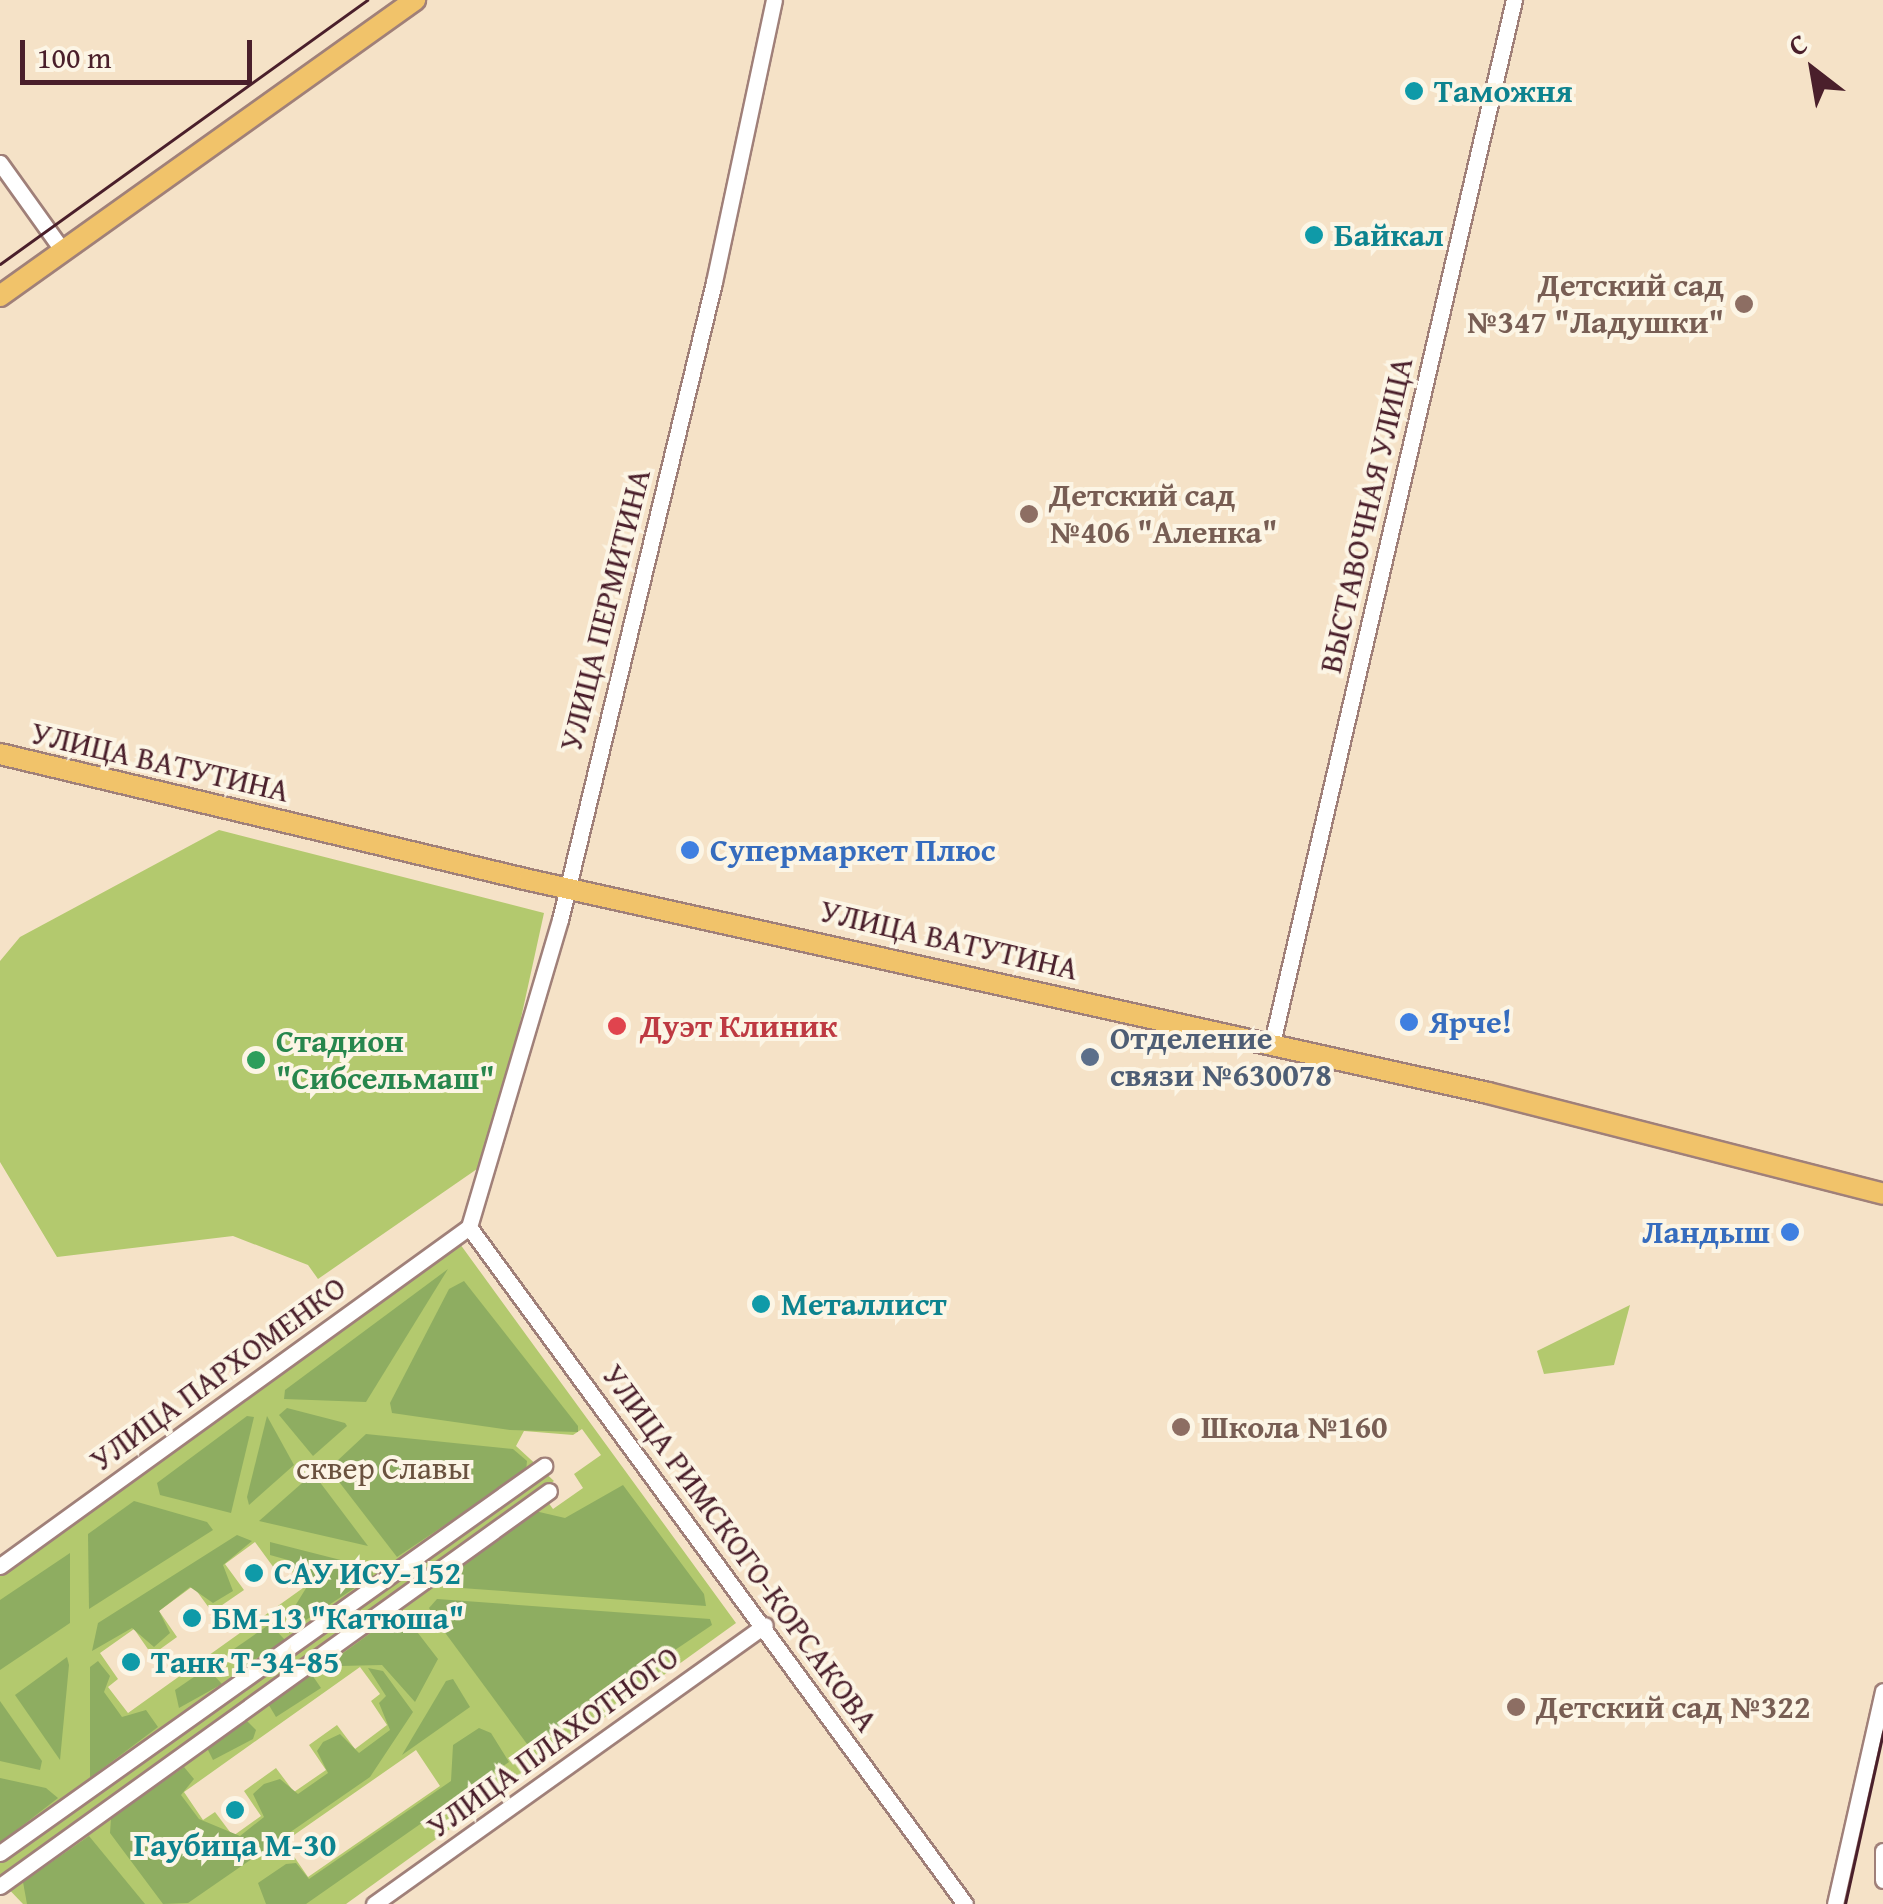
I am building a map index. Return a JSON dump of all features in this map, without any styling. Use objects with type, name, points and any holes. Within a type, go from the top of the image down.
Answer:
[{"type":"main road","points":[[0,296],[416,0]]},
{"type":"main road","name":"УЛИЦА ВАТУТИНА","points":[[0,754],[1272,1044],[1883,1194]]},
{"type":"street","name":"УЛИЦА ПЕРМИТИНА","points":[[469,1227],[567,886],[714,282],[774,0]]},
{"type":"street","name":"ВЫСТАВОЧНАЯ УЛИЦА","points":[[1272,1044],[1514,0]]},
{"type":"street","points":[[0,163],[63,251]]},
{"type":"street","name":"УЛИЦА ПАРХОМЕНКО","points":[[0,1566],[469,1227]]},
{"type":"street","name":"УЛИЦА РИМСКОГО-КОРСАКОВА","points":[[469,1227],[965,1904]]},
{"type":"street","points":[[0,1853],[544,1466]]},
{"type":"street","points":[[0,1886],[549,1491]]},
{"type":"street","name":"УЛИЦА ПЛАХОТНОГО","points":[[374,1904],[764,1625]]},
{"type":"street","points":[[1836,1904],[1883,1691]]},
{"type":"street","points":[[1883,1852],[1883,1880]]},
{"type":"green space","name":"Стадион \"Сибсельмаш\"","points":[[219,830],[544,913],[490,1160],[318,1279],[308,1265],[233,1236],[57,1257],[0,1162],[0,961],[20,937]]},
{"type":"green space","name":"сквер Славы","points":[[460,1244],[736,1623],[346,1904],[23,1904],[0,1880],[0,1576]],"holes":[[[582,1429],[601,1455],[574,1474],[583,1488],[553,1509],[540,1491],[554,1481],[516,1446],[524,1431],[573,1435]],[[255,1542],[274,1568],[285,1561],[303,1588],[128,1713],[108,1687],[118,1679],[100,1653],[134,1629],[152,1655],[177,1637],[159,1611],[193,1586],[212,1612],[244,1590],[225,1564]],[[360,1667],[380,1694],[371,1701],[387,1725],[355,1749],[337,1725],[309,1745],[326,1770],[294,1792],[276,1768],[244,1791],[261,1816],[233,1836],[215,1812],[203,1820],[184,1792]],[[416,1750],[440,1786],[308,1877],[284,1842]]]},
{"type":"green space","points":[[448,1269],[366,1402],[284,1399],[285,1390]]},
{"type":"green space","points":[[464,1281],[578,1426],[578,1432],[510,1430],[392,1413],[390,1403],[449,1289]]},
{"type":"green space","points":[[1630,1305],[1614,1365],[1544,1374],[1537,1351]]},
{"type":"green space","points":[[287,1408],[347,1426],[313,1456],[279,1415]]},
{"type":"green space","points":[[247,1416],[254,1417],[231,1513],[160,1495],[157,1483]]},
{"type":"green space","points":[[267,1416],[294,1465],[249,1505],[247,1497]]},
{"type":"green space","points":[[366,1434],[513,1449],[527,1461],[526,1471],[397,1557],[333,1474],[336,1462]]},
{"type":"green space","points":[[310,1476],[319,1481],[368,1546],[259,1521]]},
{"type":"green space","points":[[623,1485],[704,1594],[706,1606],[447,1587],[447,1574],[535,1511],[565,1518]]},
{"type":"green space","points":[[134,1501],[207,1522],[213,1530],[89,1609],[88,1534]]},
{"type":"green space","points":[[237,1535],[252,1541],[223,1565],[233,1591],[213,1603],[190,1587],[159,1611],[170,1633],[154,1647],[132,1628],[92,1651],[98,1623]]},
{"type":"green space","points":[[270,1542],[372,1568],[373,1576],[306,1620],[295,1606],[308,1585],[288,1560],[270,1555]]},
{"type":"green space","points":[[70,1553],[70,1623],[0,1670],[0,1600]]},
{"type":"green space","points":[[437,1599],[710,1619],[712,1625],[530,1748],[435,1619],[429,1608]]},
{"type":"green space","points":[[401,1611],[438,1659],[415,1702],[382,1665],[340,1666],[335,1659]]},
{"type":"green space","points":[[270,1624],[285,1640],[240,1669],[234,1649]]},
{"type":"green space","points":[[67,1657],[69,1665],[60,1760],[15,1695]]},
{"type":"green space","points":[[98,1661],[110,1676],[104,1692],[122,1717],[146,1710],[158,1727],[90,1778],[90,1667]]},
{"type":"green space","points":[[207,1668],[222,1684],[179,1708],[175,1690]]},
{"type":"green space","points":[[368,1668],[383,1671],[413,1712],[370,1777],[188,1903],[163,1904],[110,1833],[111,1818],[184,1767],[194,1779],[181,1795],[199,1819],[240,1836],[264,1817],[253,1794],[264,1784],[280,1779],[298,1794],[328,1773],[317,1751],[323,1742],[340,1734],[359,1753],[390,1730],[379,1703],[386,1696]]},
{"type":"green space","points":[[310,1672],[321,1688],[276,1717],[267,1702]]},
{"type":"green space","points":[[453,1679],[470,1707],[402,1755],[446,1681]]},
{"type":"green space","points":[[0,1701],[42,1761],[40,1770],[0,1761]]},
{"type":"green space","points":[[245,1719],[256,1730],[253,1739],[213,1760],[206,1746]]},
{"type":"green space","points":[[479,1728],[491,1733],[509,1762],[306,1904],[266,1904],[258,1883],[286,1864],[296,1863],[309,1879],[451,1781],[453,1745]]},
{"type":"green space","points":[[0,1778],[46,1788],[58,1798],[0,1843]]},
{"type":"green space","points":[[89,1836],[145,1904],[27,1904],[23,1882]]},
{"type":"tram line","points":[[0,264],[367,0]]},
{"type":"tram line","points":[[1845,1904],[1883,1732]]},
{"type":"place","name":"Таможня","points":[[1414,91]]},
{"type":"place","name":"Байкал","points":[[1314,235]]},
{"type":"place","name":"Детский сад №347 \"Ладушки\"","points":[[1744,304]]},
{"type":"place","name":"Детский сад №406 \"Аленка\"","points":[[1029,514]]},
{"type":"place","name":"Супермаркет Плюс","points":[[690,850]]},
{"type":"place","name":"Ярче!","points":[[1409,1022]]},
{"type":"place","name":"Дуэт Клиник","points":[[617,1026]]},
{"type":"place","name":"Отделение связи №630078","points":[[1090,1057]]},
{"type":"place","name":"Стадион \"Сибсельмаш\"","points":[[256,1060]]},
{"type":"place","name":"Ландыш","points":[[1790,1232]]},
{"type":"place","name":"Металлист","points":[[761,1304]]},
{"type":"place","name":"Школа №160","points":[[1181,1427]]},
{"type":"place","name":"САУ ИСУ-152","points":[[254,1573]]},
{"type":"place","name":"БМ-13 \"Катюша\"","points":[[192,1618]]},
{"type":"place","name":"Танк Т-34-85","points":[[131,1662]]},
{"type":"place","name":"Детский сад №322","points":[[1516,1707]]},
{"type":"place","name":"Гаубица М-30","points":[[235,1810]]}]
